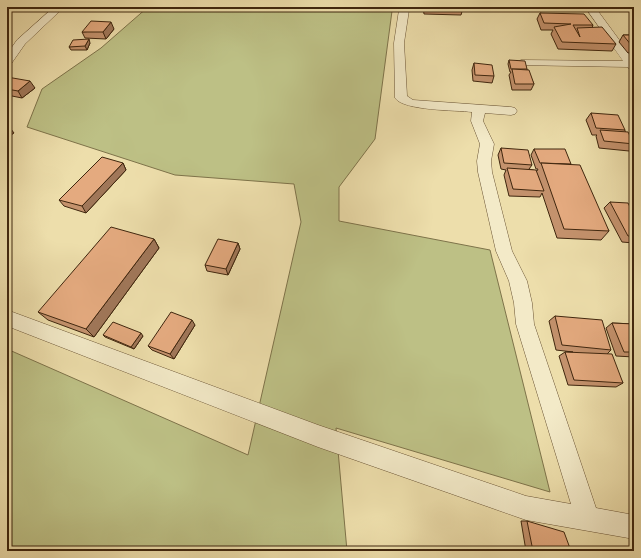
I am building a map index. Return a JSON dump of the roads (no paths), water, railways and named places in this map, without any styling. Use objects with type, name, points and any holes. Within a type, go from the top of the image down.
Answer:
[{"type":"street","points":[[7,62],[21,42],[59,7]]},
{"type":"street","points":[[590,7],[633,66]]},
{"type":"street","points":[[404,10],[399,43],[401,98],[410,103],[511,111]]},
{"type":"street","points":[[521,63],[633,66]]},
{"type":"street","points":[[479,109],[477,121],[487,144],[484,162],[485,172],[504,251],[518,281],[526,324],[588,519]]},
{"type":"street","points":[[7,318],[325,439],[526,508],[634,527]]}]
